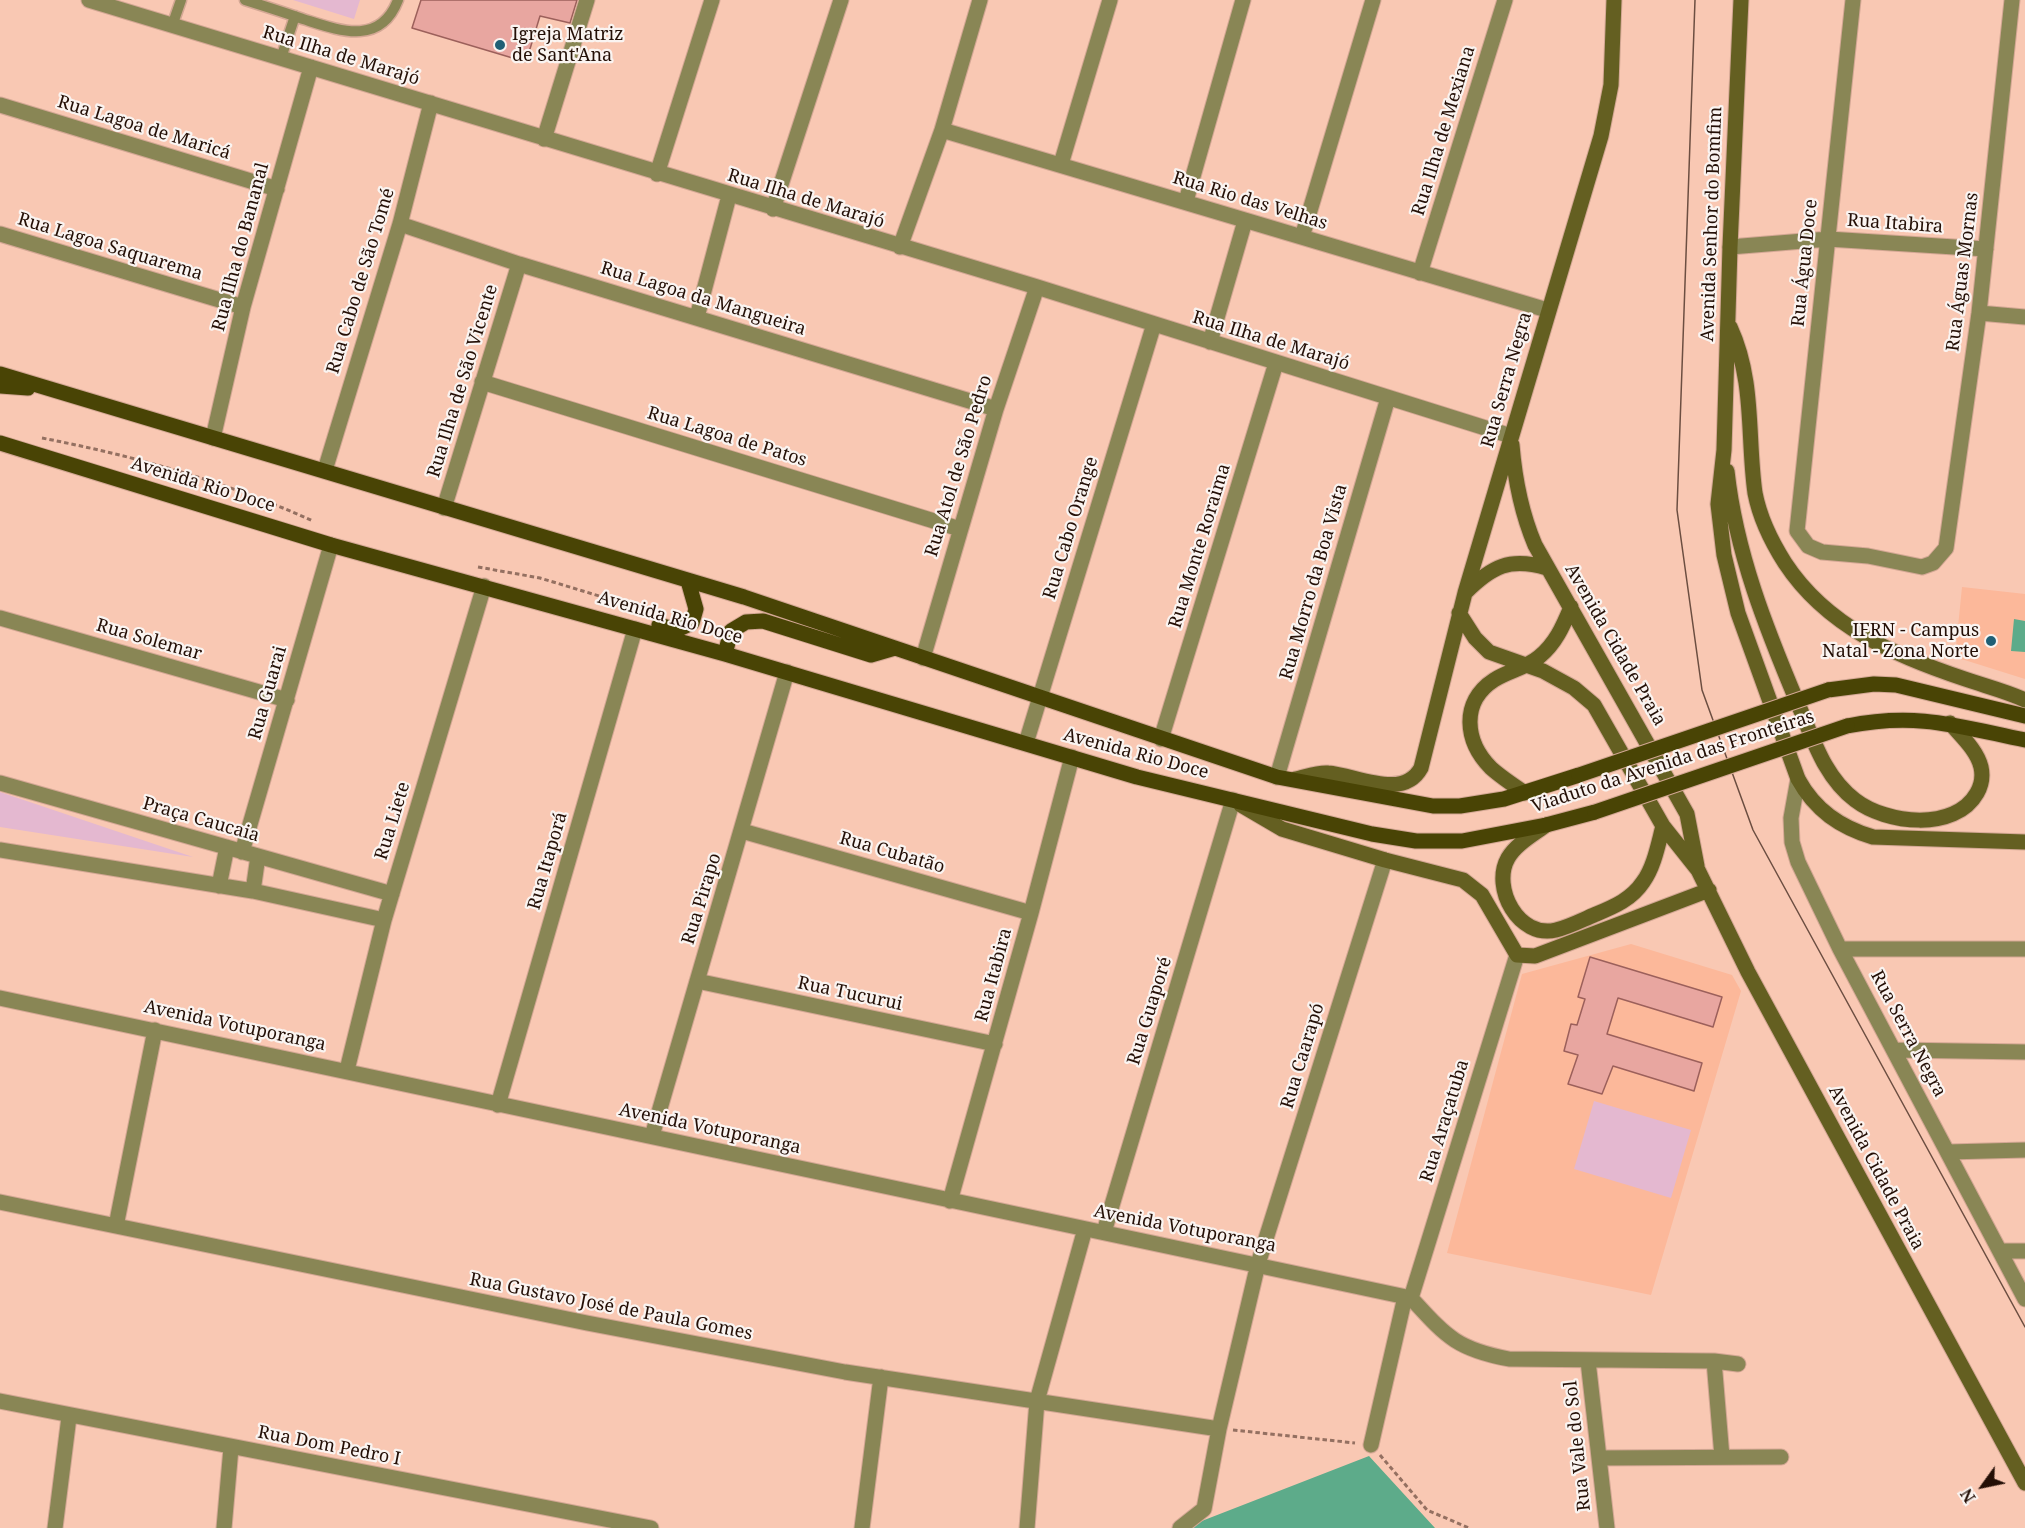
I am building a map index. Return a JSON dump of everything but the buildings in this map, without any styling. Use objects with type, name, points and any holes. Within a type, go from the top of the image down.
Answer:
[{"type":"main road","name":"Rua Serra Negra","points":[[1421,768],[1459,613],[1607,107],[1613,52],[1614,0]]},
{"type":"main road","name":"Avenida Senhor do Bomfim","points":[[1724,450],[1741,0]]},
{"type":"main road","points":[[1728,323],[1746,372],[1753,466],[1760,512],[1767,532],[1794,576],[1822,606],[1875,643],[1931,667],[2025,700]]},
{"type":"main road","name":"Avenida Rio Doce","points":[[0,374],[688,581],[1277,777],[1338,788]]},
{"type":"main road","points":[[0,386],[46,388]]},
{"type":"main road","name":"Avenida Cidade Praia","points":[[1511,436],[1515,481],[1521,508],[1547,568],[1687,814],[1698,870]]},
{"type":"main road","name":"Avenida Rio Doce","points":[[0,443],[331,545],[725,654],[1137,777],[1331,824]]},
{"type":"main road","points":[[1724,450],[1737,536],[1765,626],[1822,761],[1845,793],[1869,810],[1903,818],[1952,816],[1972,801],[1982,779],[1981,767],[1975,753],[1950,723]]},
{"type":"main road","points":[[1724,450],[1718,504],[1724,555],[1745,636],[1798,779],[1811,800],[1831,819],[1874,837],[2025,842]]},
{"type":"main road","points":[[1465,593],[1479,579],[1499,567],[1521,561],[1547,568]]},
{"type":"main road","points":[[504,592],[535,590],[677,630],[692,623],[696,609],[688,581]]},
{"type":"main road","points":[[1525,793],[1490,767],[1470,734],[1469,717],[1475,698],[1487,686],[1528,665],[1555,641],[1571,607]]},
{"type":"main road","points":[[1459,613],[1475,638],[1489,652],[1528,665]]},
{"type":"main road","points":[[725,654],[731,631],[746,622],[763,621],[871,655],[895,648]]},
{"type":"main road","name":"Avenida Cidade Praia","points":[[1528,665],[1574,688],[1594,705],[1663,826],[1698,870],[1748,972],[2025,1483]]},
{"type":"main road","name":"Viaduto da Avenida das Fronteiras","points":[[1338,788],[1433,806],[1481,804],[1525,793],[1828,690],[1874,684],[1896,685],[2025,716]]},
{"type":"main road","name":"Viaduto da Avenida das Fronteiras","points":[[1331,824],[1416,841],[1462,841],[1546,825],[1595,812],[1847,726],[1901,718],[1950,723],[2025,740]]},
{"type":"main road","name":"Avenida Rio Doce","points":[[1295,779],[1326,772],[1401,785],[1413,778],[1421,768]]},
{"type":"main road","points":[[1233,800],[1282,829],[1384,861],[1463,880],[1482,895],[1517,955],[1535,956],[1709,890]]},
{"type":"main road","points":[[1546,825],[1509,857],[1503,877],[1503,887],[1505,898],[1516,915],[1534,927],[1555,931],[1619,904],[1634,893],[1649,874],[1663,826]]},
{"type":"street","name":"Rua Ilha de Marajó","points":[[89,0],[729,196],[1036,287],[1511,436]]},
{"type":"street","points":[[544,139],[587,0]]},
{"type":"street","points":[[657,174],[712,0]]},
{"type":"street","points":[[773,209],[841,0]]},
{"type":"street","points":[[900,247],[942,130],[980,0]]},
{"type":"street","points":[[1061,164],[1110,0]]},
{"type":"street","points":[[1186,201],[1243,0]]},
{"type":"street","points":[[1302,237],[1373,0]]},
{"type":"street","name":"Rua Ilha de Mexiana","points":[[1420,273],[1505,0]]},
{"type":"street","name":"Rua Água Doce","points":[[1853,0],[1797,531],[1808,546],[1822,552],[1868,556],[1922,567],[1933,562],[1946,548]]},
{"type":"street","name":"Rua Águas Mornas","points":[[1946,548],[1979,312],[2012,0]]},
{"type":"street","name":"Rua Ilha do Bananal","points":[[213,438],[243,307],[311,67]]},
{"type":"street","name":"Rua Cabo de São Tomé","points":[[325,470],[400,224],[431,103]]},
{"type":"street","name":"Rua Lagoa de Maricá","points":[[0,105],[277,189]]},
{"type":"street","name":"Rua Rio das Velhas","points":[[942,130],[1547,310]]},
{"type":"street","points":[[697,317],[729,196]]},
{"type":"street","points":[[1210,342],[1245,220]]},
{"type":"street","name":"Rua Lagoa da Mangueira","points":[[400,224],[519,264],[996,409]]},
{"type":"street","name":"Rua Lagoa Saquarema","points":[[0,234],[243,307]]},
{"type":"street","name":"Rua Itabira","points":[[1730,247],[1828,239],[1986,249]]},
{"type":"street","name":"Rua Ilha de São Vicente","points":[[444,508],[519,264]]},
{"type":"street","name":"Rua Atol de São Pedro","points":[[923,658],[996,409],[1036,287]]},
{"type":"street","points":[[1979,312],[2025,317]]},
{"type":"street","name":"Rua Cabo Orange","points":[[1026,743],[1154,324]]},
{"type":"street","name":"Rua Monte Roraima","points":[[1161,739],[1276,363]]},
{"type":"street","name":"Rua Lagoa de Patos","points":[[482,382],[960,529]]},
{"type":"street","name":"Rua Morro da Boa Vista","points":[[1277,777],[1388,398]]},
{"type":"street","name":"Rua Guarai","points":[[242,852],[331,545]]},
{"type":"street","name":"Rua Liete","points":[[347,1070],[384,920],[484,586]]},
{"type":"street","name":"Rua Solemar","points":[[0,618],[287,700]]},
{"type":"street","name":"Rua Itaporá","points":[[498,1105],[635,629]]},
{"type":"street","name":"Rua Pirapo","points":[[652,1137],[787,672]]},
{"type":"street","name":"Rua Itabira","points":[[950,1202],[1072,757]]},
{"type":"street","name":"Rua Serra Negra","points":[[1798,779],[1791,818],[1792,842],[1798,862],[1840,949],[2025,1299]]},
{"type":"street","name":"Praça Caucaia","points":[[0,783],[392,894]]},
{"type":"street","name":"Rua Guaporé","points":[[1104,1232],[1233,800]]},
{"type":"street","name":"Rua Cubatão","points":[[742,831],[1031,913]]},
{"type":"street","points":[[219,886],[227,847]]},
{"type":"street","points":[[0,850],[253,891],[384,920]]},
{"type":"street","points":[[253,891],[258,856]]},
{"type":"street","name":"Rua Caarapó","points":[[1180,1528],[1204,1509],[1219,1429],[1258,1264],[1384,861]]},
{"type":"street","points":[[1840,949],[2025,949]]},
{"type":"street","name":"Rua Araçatuba","points":[[1371,1445],[1408,1298],[1517,955]]},
{"type":"street","name":"Rua Tucurui","points":[[697,981],[995,1044]]},
{"type":"street","name":"Avenida Votuporanga","points":[[0,998],[347,1070],[498,1105],[950,1202],[1258,1264],[1408,1298]]},
{"type":"street","points":[[116,1226],[155,1030]]},
{"type":"street","points":[[1895,1050],[2025,1052]]},
{"type":"street","points":[[1948,1152],[2025,1150]]},
{"type":"street","name":"Rua Gustavo José de Paula Gomes","points":[[0,1202],[587,1323],[881,1377],[1219,1429]]},
{"type":"street","points":[[1027,1528],[1037,1401],[1085,1229]]},
{"type":"street","points":[[2000,1251],[2025,1251]]},
{"type":"street","name":"Rua Vale do Sol","points":[[1408,1298],[1445,1335],[1461,1346],[1482,1354],[1509,1359],[1713,1361],[1738,1364]]},
{"type":"street","name":"Rua Vale do Sol","points":[[1588,1360],[1607,1528]]},
{"type":"street","points":[[1713,1361],[1722,1457]]},
{"type":"street","points":[[862,1528],[881,1377]]},
{"type":"street","name":"Rua Dom Pedro I","points":[[0,1401],[69,1417],[651,1528]]},
{"type":"street","points":[[55,1528],[69,1417]]},
{"type":"street","points":[[224,1528],[231,1448]]},
{"type":"street","points":[[1599,1458],[1781,1457]]},
{"type":"lane","points":[[172,26],[181,0]]},
{"type":"lane","points":[[245,0],[342,32],[364,32],[382,23],[394,10],[398,0]]},
{"type":"lane","points":[[281,58],[295,16]]},
{"type":"path","points":[[35,436],[109,451],[227,486],[317,522]]},
{"type":"path","points":[[472,566],[540,578],[654,612]]},
{"type":"path","points":[[1219,1429],[1371,1445],[1427,1510],[1469,1528]]},
{"type":"shaded area","points":[[293,0],[360,0],[354,19]]},
{"type":"shaded area","name":"IFRN - Campus Natal - Zona Norte","points":[[1962,587],[2025,594],[2025,679],[1955,657]]},
{"type":"shaded area","points":[[2014,619],[2025,621],[2025,652],[2011,651]]},
{"type":"shaded area","points":[[0,792],[193,857],[0,827]]},
{"type":"shaded area","points":[[1631,944],[1732,975],[1741,991],[1651,1295],[1447,1253],[1522,974]]},
{"type":"shaded area","points":[[1594,1101],[1691,1130],[1671,1198],[1574,1169]]},
{"type":"shaded area","points":[[1369,1456],[1435,1528],[1189,1528],[1194,1524]]},
{"type":"tram line","points":[[1695,0],[1677,510],[1702,690],[1753,830],[2025,1327]]},
{"type":"place","name":"Igreja Matriz de Sant'Ana","points":[[500,45]]},
{"type":"place","name":"IFRN - Campus Natal - Zona Norte","points":[[1991,641]]}]
